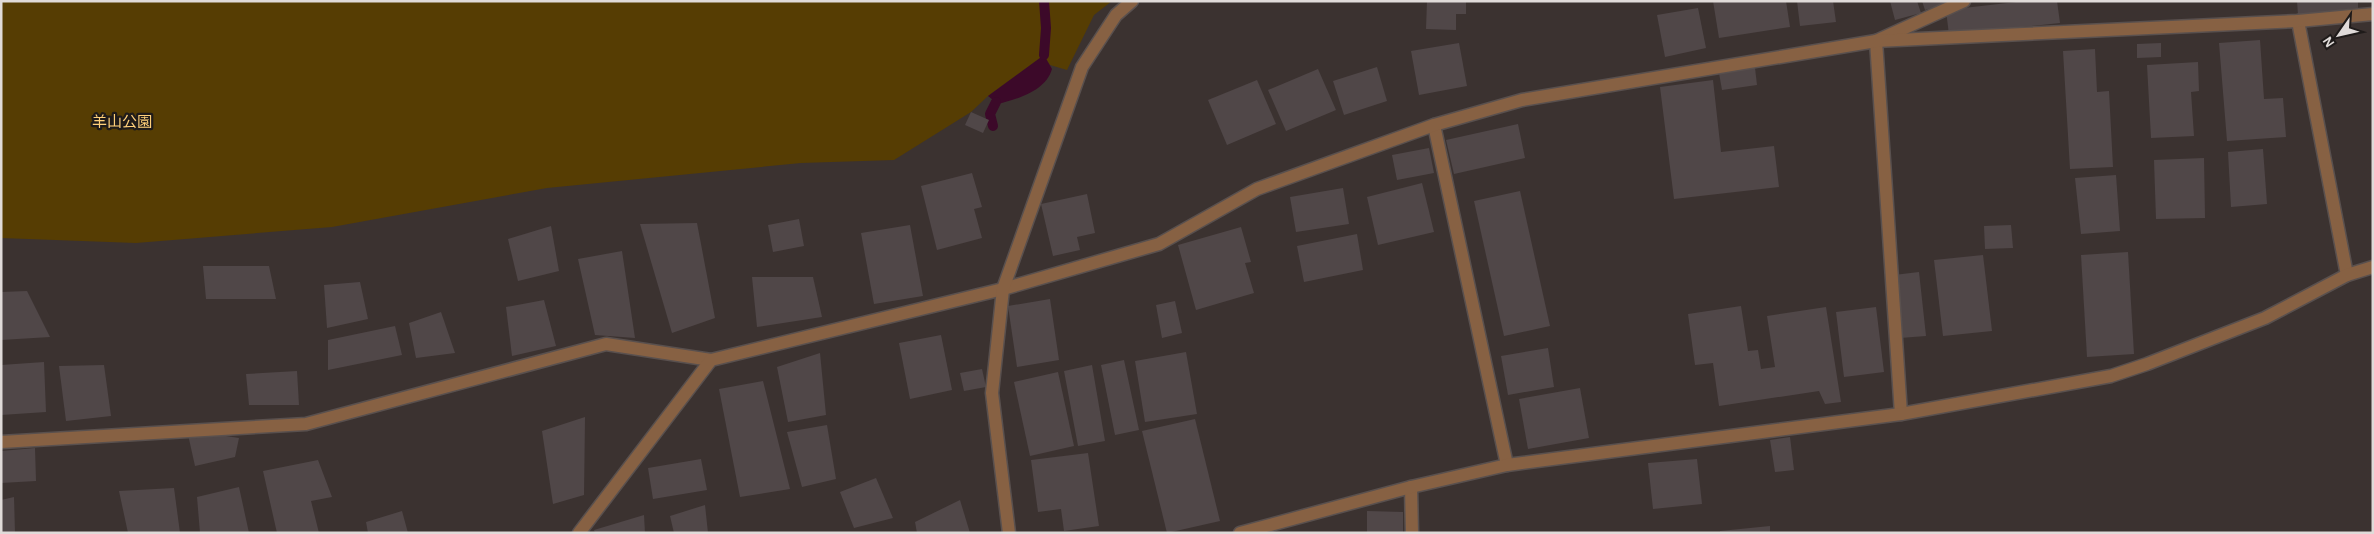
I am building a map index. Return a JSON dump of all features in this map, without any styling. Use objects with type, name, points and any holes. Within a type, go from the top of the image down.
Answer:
[{"type":"street","points":[[1009,533],[992,393],[1003,289],[1082,67],[1116,15],[1132,1]]},
{"type":"street","points":[[1876,41],[1964,1]]},
{"type":"street","points":[[1,442],[306,424],[606,344],[711,360],[1003,289],[1159,244],[1257,190],[1434,125],[1522,100],[1876,41],[2298,21],[2373,14]]},
{"type":"street","points":[[2298,21],[2347,275]]},
{"type":"street","points":[[1876,41],[1901,414]]},
{"type":"street","points":[[1434,125],[1507,465]]},
{"type":"street","points":[[1240,533],[1411,487],[1507,465],[1901,414],[2111,376],[2265,318],[2347,275],[2373,267]]},
{"type":"street","points":[[579,533],[711,360]]},
{"type":"street","points":[[1411,487],[1412,533]]},
{"type":"green space","name":"羊山公園","points":[[1,1],[1112,1],[1094,15],[1067,70],[1050,65],[1043,56],[988,96],[971,112],[894,160],[801,163],[547,188],[332,227],[136,243],[1,238]]},
{"type":"shaded area","points":[[1044,55],[1052,69],[1044,83],[1022,97],[998,104],[988,96]]},
{"type":"building","points":[[1427,1],[1466,1],[1466,14],[1456,14],[1456,30],[1426,29]]},
{"type":"building","points":[[1713,1],[1786,1],[1790,27],[1719,38]]},
{"type":"building","points":[[1797,1],[1833,1],[1836,22],[1800,26]]},
{"type":"building","points":[[1890,1],[1917,1],[1921,13],[1895,20]]},
{"type":"building","points":[[1922,1],[1954,1],[1954,2],[1925,10]]},
{"type":"building","points":[[2025,1],[2057,1],[2060,23],[1949,35],[1946,10]]},
{"type":"building","points":[[2297,1],[2358,1],[2358,8],[2298,15]]},
{"type":"building","points":[[1698,8],[1706,48],[1665,57],[1657,15]]},
{"type":"building","points":[[2260,40],[2264,99],[2283,98],[2286,137],[2227,141],[2219,43]]},
{"type":"building","points":[[1459,43],[1467,86],[1419,95],[1411,51]]},
{"type":"building","points":[[2161,43],[2161,57],[2137,58],[2137,44]]},
{"type":"building","points":[[2095,49],[2097,92],[2109,91],[2113,167],[2070,169],[2063,51]]},
{"type":"building","points":[[2198,62],[2199,91],[2191,92],[2194,136],[2151,138],[2147,65]]},
{"type":"building","points":[[1377,67],[1387,101],[1344,115],[1333,81]]},
{"type":"building","points":[[1755,68],[1757,85],[1722,90],[1719,73]]},
{"type":"building","points":[[1318,69],[1336,110],[1286,131],[1268,90]]},
{"type":"building","points":[[1257,80],[1276,124],[1227,145],[1208,100]]},
{"type":"building","points":[[1713,80],[1721,152],[1774,146],[1779,187],[1674,199],[1660,87]]},
{"type":"building","points":[[971,112],[989,120],[983,133],[965,125]]},
{"type":"building","points":[[1518,124],[1525,158],[1454,174],[1446,140]]},
{"type":"building","points":[[1429,148],[1434,173],[1397,180],[1392,155]]},
{"type":"building","points":[[2263,149],[2267,204],[2231,207],[2228,152]]},
{"type":"building","points":[[2204,158],[2205,218],[2156,219],[2154,160]]},
{"type":"building","points":[[972,173],[982,207],[974,209],[982,238],[937,250],[921,186]]},
{"type":"building","points":[[2116,175],[2120,231],[2081,234],[2075,178]]},
{"type":"building","points":[[1422,183],[1434,232],[1378,245],[1367,197]]},
{"type":"building","points":[[1343,188],[1349,224],[1296,232],[1290,197]]},
{"type":"building","points":[[1520,191],[1550,326],[1504,336],[1474,201]]},
{"type":"building","points":[[1087,194],[1095,233],[1077,237],[1080,250],[1053,256],[1041,204]]},
{"type":"building","points":[[799,219],[804,246],[773,252],[768,225]]},
{"type":"building","points":[[697,223],[715,318],[672,333],[640,224]]},
{"type":"building","points":[[910,225],[923,296],[874,304],[861,233]]},
{"type":"building","points":[[2011,225],[2013,248],[1985,249],[1984,226]]},
{"type":"building","points":[[551,226],[559,271],[518,281],[508,239]]},
{"type":"building","points":[[1241,227],[1251,262],[1245,263],[1254,293],[1196,310],[1178,245]]},
{"type":"building","points":[[1357,234],[1363,270],[1304,282],[1297,246]]},
{"type":"building","points":[[622,251],[635,338],[595,335],[578,259]]},
{"type":"building","points":[[2128,252],[2134,354],[2087,357],[2081,255]]},
{"type":"building","points":[[1983,255],[1992,331],[1943,336],[1934,260]]},
{"type":"building","points":[[203,266],[269,266],[276,299],[206,299]]},
{"type":"building","points":[[1919,272],[1926,336],[1900,338],[1894,275]]},
{"type":"building","points":[[752,277],[813,277],[822,317],[757,327]]},
{"type":"building","points":[[360,282],[368,319],[327,328],[324,285]]},
{"type":"building","points":[[27,291],[50,337],[1,340],[1,292]]},
{"type":"building","points":[[1050,299],[1059,360],[1017,367],[1008,306]]},
{"type":"building","points":[[544,300],[556,346],[512,356],[506,307]]},
{"type":"building","points":[[1175,301],[1182,333],[1162,338],[1156,305]]},
{"type":"building","points":[[1741,306],[1748,351],[1758,350],[1761,369],[1775,367],[1767,316],[1826,307],[1841,402],[1825,404],[1819,391],[1719,406],[1713,363],[1695,365],[1688,314]]},
{"type":"building","points":[[1876,307],[1884,372],[1844,377],[1836,312]]},
{"type":"building","points":[[441,312],[455,353],[416,358],[409,323]]},
{"type":"building","points":[[395,326],[402,355],[328,370],[328,340]]},
{"type":"building","points":[[941,335],[952,390],[910,399],[899,343]]},
{"type":"building","points":[[1548,348],[1554,387],[1508,395],[1501,356]]},
{"type":"building","points":[[1186,352],[1197,414],[1145,422],[1135,361]]},
{"type":"building","points":[[820,353],[826,415],[788,422],[777,367]]},
{"type":"building","points":[[1124,360],[1139,430],[1115,435],[1101,365]]},
{"type":"building","points":[[44,362],[46,412],[1,415],[1,365]]},
{"type":"building","points":[[104,365],[111,416],[66,421],[59,366]]},
{"type":"building","points":[[1092,365],[1105,441],[1078,446],[1064,371]]},
{"type":"building","points":[[982,369],[986,387],[964,391],[960,373]]},
{"type":"building","points":[[297,371],[299,405],[249,405],[246,374]]},
{"type":"building","points":[[1058,372],[1074,446],[1030,456],[1014,382]]},
{"type":"building","points":[[763,381],[790,489],[740,497],[719,389]]},
{"type":"building","points":[[1580,388],[1589,438],[1528,449],[1519,399]]},
{"type":"building","points":[[585,417],[584,495],[553,504],[542,431]]},
{"type":"building","points":[[1195,419],[1220,521],[1167,533],[1142,431]]},
{"type":"building","points":[[827,425],[836,479],[802,487],[787,432]]},
{"type":"building","points":[[187,430],[239,438],[235,457],[195,466]]},
{"type":"building","points":[[1790,437],[1794,470],[1775,472],[1770,440]]},
{"type":"building","points":[[35,448],[36,481],[1,483],[1,451]]},
{"type":"building","points":[[1088,453],[1099,526],[1064,531],[1061,509],[1038,512],[1031,460]]},
{"type":"building","points":[[701,459],[707,490],[653,499],[648,468]]},
{"type":"building","points":[[1697,459],[1702,504],[1653,509],[1648,463]]},
{"type":"building","points":[[318,460],[332,497],[311,501],[319,533],[277,533],[263,471]]},
{"type":"building","points":[[876,478],[893,518],[854,528],[840,492]]},
{"type":"building","points":[[239,487],[249,533],[200,533],[197,497]]},
{"type":"building","points":[[174,488],[180,533],[128,533],[119,491]]},
{"type":"building","points":[[14,497],[15,533],[1,533],[1,500]]},
{"type":"building","points":[[960,500],[970,533],[917,533],[915,522]]},
{"type":"building","points":[[705,505],[708,533],[674,533],[670,516]]},
{"type":"building","points":[[402,511],[408,533],[368,533],[366,522]]},
{"type":"building","points":[[1367,511],[1403,512],[1403,533],[1367,533]]},
{"type":"building","points":[[644,515],[645,533],[595,533],[594,530]]},
{"type":"building","points":[[1770,526],[1770,533],[1720,533],[1720,531]]},
{"type":"waterway","points":[[1044,1],[1046,28],[1044,55]]},
{"type":"waterway","points":[[993,126],[990,114],[996,102]]}]
